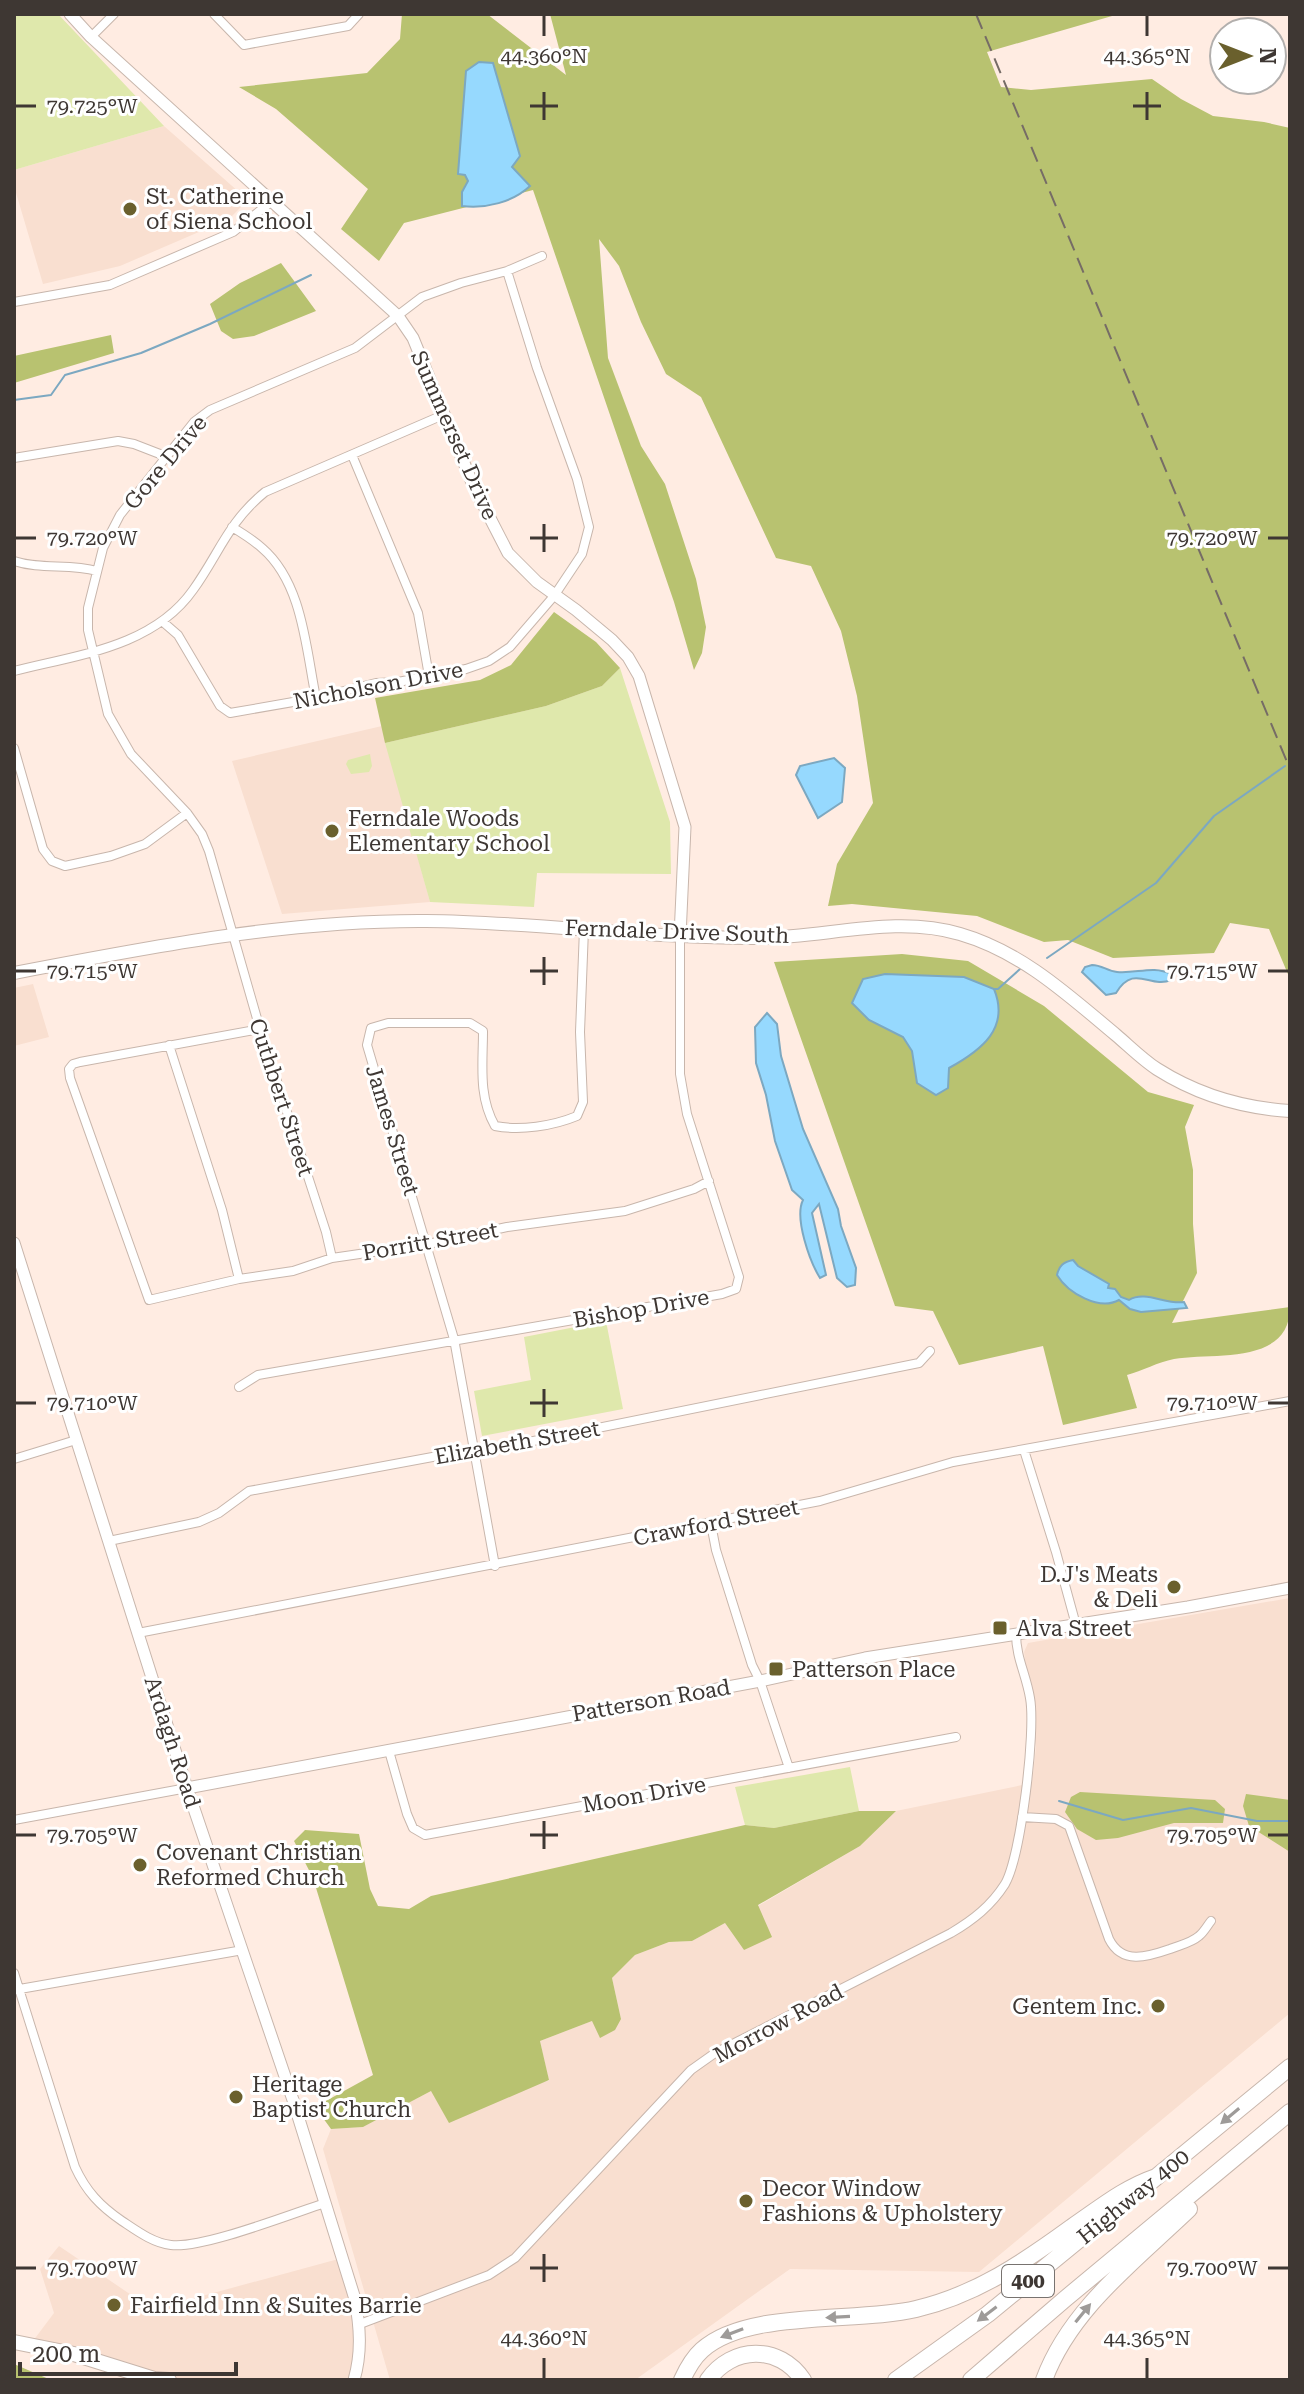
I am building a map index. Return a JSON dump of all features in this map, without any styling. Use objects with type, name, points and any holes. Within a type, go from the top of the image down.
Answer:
[{"type":"highway","name":"Highway 400","points":[[896,2380],[988,2314],[1290,2067]]},
{"type":"highway","name":"Highway 400","points":[[971,2380],[1290,2112]]},
{"type":"highway","points":[[1044,2380],[1059,2346],[1088,2306],[1259,2139]]},
{"type":"highway","points":[[682,2380],[702,2350],[741,2329],[819,2318],[914,2310],[964,2293],[1025,2260],[1131,2186],[1156,2177]]},
{"type":"highway","points":[[708,2380],[723,2363],[749,2353],[761,2353],[787,2363],[803,2380]]},
{"type":"main road","name":"Ferndale Drive South","points":[[14,973],[234,935],[346,924],[423,921],[680,936],[776,938],[902,927],[959,933],[1006,951],[1045,976],[1156,1069],[1210,1097],[1290,1111]]},
{"type":"main road","points":[[14,2342],[74,2354],[154,2380],[169,2380]]},
{"type":"street","name":"Summerset Drive","points":[[70,14],[91,37],[398,316],[413,338],[473,485],[508,553],[628,657],[648,698],[685,827],[680,936]]},
{"type":"street","points":[[91,37],[114,14]]},
{"type":"street","points":[[214,14],[244,45],[348,26],[359,14]]},
{"type":"street","points":[[14,302],[110,285],[233,232],[271,202]]},
{"type":"street","name":"Gore Drive","points":[[234,935],[202,834],[187,813],[131,754],[108,714],[88,630],[88,608],[103,548],[120,515],[165,456],[194,422],[210,410],[355,348],[422,297],[507,271],[542,256]]},
{"type":"street","name":"Nicholson Drive","points":[[163,622],[178,635],[220,706],[230,713],[316,698],[376,683],[466,669],[489,661],[510,647],[554,596],[582,554],[589,527],[577,479],[537,368],[507,271]]},
{"type":"street","points":[[14,671],[132,639],[163,622],[173,616],[194,590],[244,509],[265,492],[443,415]]},
{"type":"street","points":[[14,458],[118,441],[165,456]]},
{"type":"street","points":[[352,455],[418,613],[429,676]]},
{"type":"street","points":[[232,527],[264,549],[279,567],[291,590],[316,698]]},
{"type":"street","points":[[14,561],[27,566],[77,565],[97,571]]},
{"type":"street","points":[[14,748],[43,849],[52,861],[65,866],[111,856],[145,844],[187,813]]},
{"type":"street","name":"James Street","points":[[495,1566],[454,1339],[367,1045],[371,1028],[388,1023],[470,1023],[483,1031],[482,1089],[486,1111],[495,1126],[509,1129],[563,1122],[577,1116],[583,1102],[580,1032],[584,929]]},
{"type":"street","name":"Cuthbert Street","points":[[234,935],[260,1029],[332,1258]]},
{"type":"street","name":"Bishop Drive","points":[[239,1387],[258,1375],[454,1339],[501,1334],[736,1289],[739,1277],[687,1114],[680,1074],[680,936]]},
{"type":"street","points":[[239,1279],[222,1210],[169,1045],[260,1029]]},
{"type":"street","name":"Porritt Street","points":[[169,1045],[80,1062],[69,1069],[149,1300],[239,1279],[293,1271],[332,1258],[428,1244],[507,1227],[625,1211],[694,1189],[709,1181]]},
{"type":"street","name":"Ardagh Road","points":[[14,1243],[187,1788],[243,1950],[355,2299],[360,2324],[360,2348],[354,2380]]},
{"type":"street","name":"Elizabeth Street","points":[[109,1541],[199,1522],[219,1513],[249,1490],[454,1453],[474,1453],[919,1363],[930,1351]]},
{"type":"street","name":"Crawford Street","points":[[138,1633],[711,1524],[820,1501],[953,1462],[1290,1401]]},
{"type":"street","points":[[14,1459],[76,1440]]},
{"type":"street","points":[[1024,1450],[1076,1625]]},
{"type":"street","points":[[711,1524],[716,1550],[752,1665],[789,1768]]},
{"type":"street","name":"Patterson Road","points":[[14,1820],[389,1751],[654,1698],[760,1681],[865,1658],[1290,1588]]},
{"type":"street","name":"Morrow Road","points":[[360,2324],[489,2275],[515,2258],[691,2070],[715,2053],[971,1921],[990,1905],[1006,1882],[1015,1856],[1032,1721],[1030,1697],[1016,1651],[1016,1633]]},
{"type":"street","name":"Moon Drive","points":[[389,1751],[407,1814],[413,1828],[425,1835],[956,1737]]},
{"type":"street","points":[[1022,1817],[1056,1819],[1069,1826],[1109,1939],[1112,1946],[1122,1953],[1143,1958],[1191,1941],[1211,1921]]},
{"type":"street","points":[[17,1990],[243,1950]]},
{"type":"street","points":[[14,1973],[75,2167],[85,2189],[102,2207],[146,2237],[171,2245],[196,2243],[325,2203]]},
{"type":"shaded area","name":"St. Catherine of Siena School","points":[[164,126],[248,200],[229,219],[120,266],[43,284],[14,186],[14,170]]},
{"type":"shaded area","name":"Ferndale Woods Elementary School","points":[[382,726],[430,902],[282,914],[232,761]]},
{"type":"shaded area","points":[[33,984],[49,1037],[14,1046],[14,988]]},
{"type":"shaded area","points":[[1290,1598],[1290,2013],[979,2272],[790,2269],[635,2380],[390,2380],[323,2149],[331,2129],[363,2127],[431,2091],[549,2081],[540,2041],[592,2021],[621,2019],[612,1978],[635,1955],[669,1942],[692,1941],[725,1923],[744,1950],[758,1906],[860,1846],[896,1811],[1032,1783],[1036,1747],[1024,1652],[1028,1643]]},
{"type":"shaded area","points":[[59,2246],[149,2307],[169,2305],[342,2258],[355,2299],[354,2380],[155,2380],[30,2345],[54,2313],[40,2269]]},
{"type":"green space","points":[[14,14],[58,14],[164,126],[14,170]]},
{"type":"green space","points":[[402,14],[487,14],[566,75],[550,14],[1119,14],[987,52],[1001,87],[1031,90],[1152,79],[1213,116],[1290,128],[1290,979],[1269,929],[1230,923],[1214,953],[1113,958],[1068,940],[1044,942],[977,916],[852,904],[828,906],[837,864],[873,803],[857,696],[841,631],[811,566],[776,558],[701,397],[666,374],[619,266],[599,239],[608,358],[641,446],[665,484],[696,579],[706,627],[702,653],[694,670],[674,602],[533,190],[404,223],[379,261],[341,229],[368,189],[276,109],[239,87],[367,73],[400,39]]},
{"type":"green space","points":[[281,263],[316,311],[254,336],[233,339],[221,331],[210,304],[240,283]]},
{"type":"green space","points":[[111,335],[114,353],[14,383],[14,356]]},
{"type":"green space","points":[[554,612],[596,642],[620,668],[602,686],[546,706],[385,743],[375,698],[480,680],[511,665]]},
{"type":"green space","points":[[620,668],[670,822],[671,874],[537,873],[534,907],[430,902],[385,743],[546,706],[602,686]]},
{"type":"green space","points":[[370,754],[372,766],[369,772],[351,774],[346,764],[348,760]]},
{"type":"green space","points":[[902,954],[968,961],[1044,1006],[1148,1092],[1194,1105],[1185,1127],[1193,1170],[1197,1273],[1172,1323],[1290,1307],[1287,1326],[1277,1339],[1264,1348],[1228,1355],[1174,1359],[1127,1375],[1137,1408],[1063,1425],[1043,1346],[959,1365],[933,1311],[895,1306],[774,962]]},
{"type":"green space","points":[[606,1321],[623,1409],[482,1436],[474,1391],[531,1380],[524,1337]]},
{"type":"green space","points":[[850,1767],[859,1811],[774,1828],[745,1825],[735,1787]]},
{"type":"green space","points":[[1080,1792],[1215,1800],[1225,1809],[1223,1823],[1174,1823],[1118,1838],[1096,1840],[1077,1829],[1065,1812],[1071,1797]]},
{"type":"green space","points":[[1246,1794],[1290,1800],[1290,1852],[1249,1826],[1243,1806]]},
{"type":"green space","points":[[859,1811],[896,1811],[860,1846],[758,1905],[772,1937],[744,1950],[725,1923],[692,1941],[669,1942],[635,1955],[612,1978],[621,2019],[615,2030],[600,2038],[592,2021],[540,2041],[549,2080],[449,2123],[431,2091],[363,2127],[331,2129],[315,2107],[373,2075],[313,1878],[294,1841],[305,1830],[359,1834],[370,1889],[378,1906],[409,1909],[431,1896],[745,1825],[774,1828]]},
{"type":"green space","points":[[14,2364],[51,2380],[14,2380]]},
{"type":"water","points":[[479,62],[493,63],[520,156],[512,167],[530,186],[499,203],[462,206],[462,192],[468,181],[465,175],[458,174],[466,71]]},
{"type":"water","points":[[834,758],[845,768],[842,802],[818,818],[796,775],[800,766]]},
{"type":"water","points":[[1092,965],[1117,972],[1164,971],[1171,974],[1171,980],[1156,982],[1136,978],[1123,984],[1116,993],[1106,995],[1082,972]]},
{"type":"water","points":[[885,974],[964,977],[994,989],[998,1015],[990,1036],[972,1054],[949,1068],[948,1088],[936,1095],[917,1083],[912,1051],[903,1037],[869,1020],[852,1003],[863,979]]},
{"type":"water","points":[[767,1013],[777,1024],[781,1056],[803,1129],[838,1209],[856,1268],[855,1285],[847,1287],[837,1278],[819,1204],[812,1213],[826,1275],[820,1278],[808,1251],[800,1218],[803,1200],[792,1190],[775,1141],[756,1063],[755,1027]]},
{"type":"water","points":[[1073,1260],[1109,1284],[1108,1288],[1115,1289],[1121,1297],[1184,1302],[1187,1308],[1141,1312],[1130,1309],[1119,1300],[1093,1302],[1076,1294],[1057,1275],[1062,1264]]},
{"type":"waterway","points":[[14,400],[51,395],[65,375],[141,353],[210,324],[311,275]]},
{"type":"waterway","points":[[1047,958],[1156,883],[1214,816],[1285,766]]},
{"type":"waterway","points":[[994,989],[998,989],[1020,969]]},
{"type":"waterway","points":[[1059,1801],[1123,1820],[1191,1808],[1257,1821],[1290,1821]]},
{"type":"railway","points":[[976,14],[1290,769]]},
{"type":"place","name":"St. Catherine of Siena School","points":[[130,209]]},
{"type":"place","name":"Ferndale Woods Elementary School","points":[[332,831]]},
{"type":"place","name":"D.J's Meats & Deli","points":[[1174,1587]]},
{"type":"place","name":"Alva Street","points":[[1000,1628]]},
{"type":"place","name":"Patterson Place","points":[[776,1669]]},
{"type":"place","name":"Covenant Christian Reformed Church","points":[[140,1865]]},
{"type":"place","name":"Gentem Inc.","points":[[1158,2006]]},
{"type":"place","name":"Heritage Baptist Church","points":[[236,2097]]},
{"type":"place","name":"Decor Window Fashions & Upholstery","points":[[746,2201]]},
{"type":"place","name":"Fairfield Inn & Suites Barrie","points":[[114,2305]]}]
